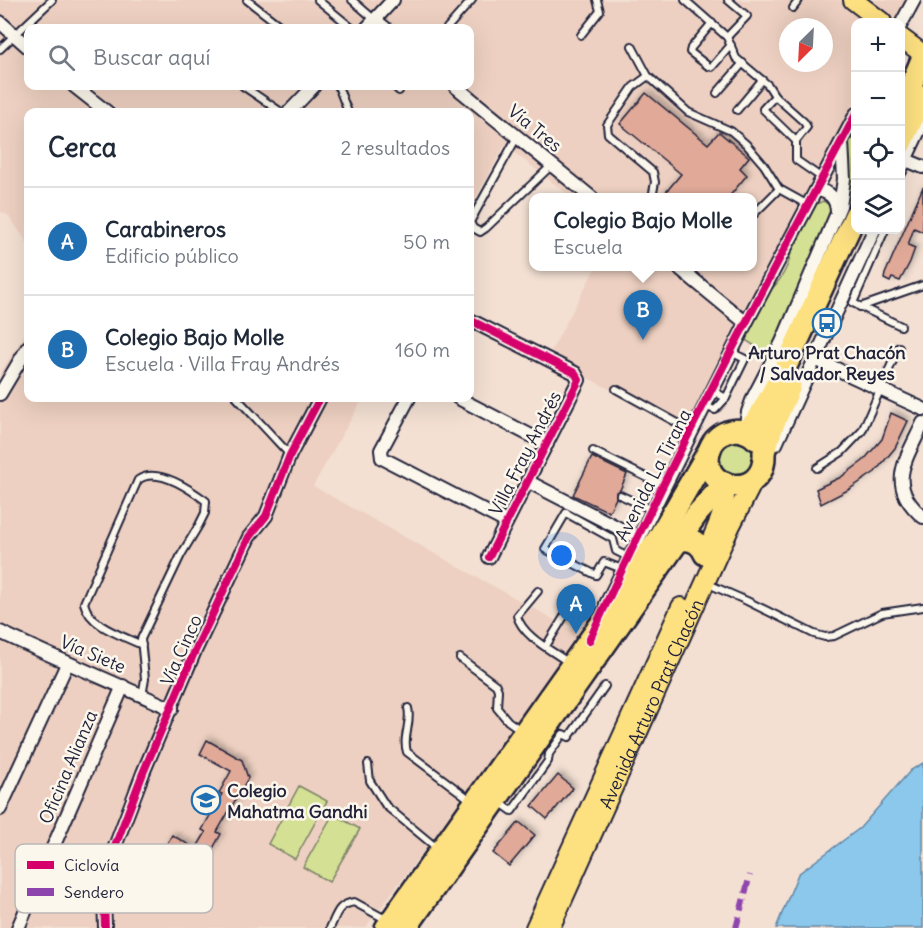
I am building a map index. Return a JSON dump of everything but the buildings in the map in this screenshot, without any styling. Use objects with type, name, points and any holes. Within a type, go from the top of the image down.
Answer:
[{"type":"highway","points":[[905,99],[923,56]]},
{"type":"highway","points":[[909,151],[923,96]]},
{"type":"highway","points":[[745,432],[761,414],[782,375],[846,213]]},
{"type":"highway","name":"Avenida Arturo Prat Chacón","points":[[754,480],[762,471],[764,454],[773,425],[860,234]]},
{"type":"highway","points":[[754,480],[740,486],[724,483],[714,475],[710,467],[710,449],[722,434],[734,430],[745,432],[757,440],[764,454]]},
{"type":"highway","name":"Avenida La Tirana","points":[[394,926],[441,852],[641,566],[710,449]]},
{"type":"highway","points":[[394,926],[497,800],[678,541],[705,504],[724,483]]},
{"type":"highway","points":[[678,541],[686,539],[695,541],[705,554]]},
{"type":"main road","points":[[853,0],[877,18]]},
{"type":"main road","points":[[905,41],[923,56]]},
{"type":"main road","name":"Avenida Arturo Prat Chacón","points":[[546,926],[598,830],[705,583],[754,480]]},
{"type":"main road","name":"Avenida Arturo Prat Chacón","points":[[546,926],[723,511],[726,493],[724,483]]},
{"type":"street","points":[[371,24],[393,0]]},
{"type":"street","points":[[904,18],[914,0]]},
{"type":"street","points":[[0,22],[24,43]]},
{"type":"street","points":[[79,90],[102,108]]},
{"type":"street","points":[[293,108],[310,90]]},
{"type":"street","name":"Vía Tres","points":[[460,90],[586,193]]},
{"type":"street","points":[[682,271],[746,323],[851,122]]},
{"type":"street","points":[[923,122],[909,151],[923,167]]},
{"type":"street","points":[[842,140],[846,213]]},
{"type":"street","points":[[816,190],[825,192],[833,198],[846,213]]},
{"type":"street","name":"Avenida Arturo Prat Chacón","points":[[764,454],[772,449],[777,441],[872,234]]},
{"type":"street","name":"Villa Fray Andrés","points":[[474,322],[577,375],[578,384],[489,556]]},
{"type":"street","name":"Avenida La Tirana","points":[[589,641],[622,569],[746,323]]},
{"type":"street","points":[[0,394],[24,354]]},
{"type":"street","points":[[815,359],[923,409]]},
{"type":"street","name":"Vía Cinco","points":[[116,844],[194,653],[249,537],[266,516],[290,455],[318,402]]},
{"type":"street","name":"Villa Fray Andrés","points":[[407,402],[381,450],[382,458],[506,522]]},
{"type":"street","name":"Villa Fray Andrés","points":[[466,402],[547,444]]},
{"type":"street","points":[[923,423],[904,463],[900,481],[909,505],[923,517]]},
{"type":"street","name":"Villa Fray Andrés","points":[[527,481],[638,538]]},
{"type":"street","name":"Vía Siete","points":[[0,632],[67,664],[123,686],[172,709]]},
{"type":"street","points":[[0,809],[67,664]]},
{"type":"street","name":"Oficina Alianza","points":[[54,844],[123,686]]},
{"type":"street","name":"Oficina Alianza","points":[[18,928],[25,913]]},
{"type":"street","name":"Vía Cinco","points":[[105,913],[105,928]]},
{"type":"lane","points":[[27,24],[52,0]]},
{"type":"lane","points":[[247,0],[278,24]]},
{"type":"lane","points":[[318,0],[347,24]]},
{"type":"lane","points":[[352,0],[371,24]]},
{"type":"lane","points":[[451,24],[472,0]]},
{"type":"lane","points":[[581,35],[600,11],[597,0]]},
{"type":"lane","points":[[685,0],[728,37],[736,58],[804,122],[807,127],[796,141],[796,160],[822,178]]},
{"type":"lane","points":[[728,0],[747,16],[728,37]]},
{"type":"lane","points":[[793,8],[799,0]]},
{"type":"lane","points":[[712,23],[690,52],[712,67],[731,45]]},
{"type":"lane","points":[[0,49],[24,26]]},
{"type":"lane","points":[[632,46],[648,76],[688,112],[731,131],[764,165],[779,189],[808,205]]},
{"type":"lane","points":[[717,93],[743,63]]},
{"type":"lane","points":[[648,76],[633,87],[607,124],[606,129],[608,134],[653,172],[655,182],[653,193]]},
{"type":"lane","points":[[737,110],[762,80]]},
{"type":"lane","points":[[249,90],[275,108]]},
{"type":"lane","points":[[340,90],[346,108]]},
{"type":"lane","points":[[775,96],[763,109],[796,141]]},
{"type":"lane","points":[[474,215],[517,136]]},
{"type":"lane","points":[[474,229],[480,232],[486,228],[553,165]]},
{"type":"lane","points":[[757,212],[779,189]]},
{"type":"lane","points":[[883,234],[853,300],[860,308],[901,326]]},
{"type":"lane","points":[[860,308],[923,285]]},
{"type":"lane","points":[[818,468],[842,452],[862,431],[899,347]]},
{"type":"lane","points":[[704,406],[715,410],[726,398],[736,378],[745,359],[731,352]]},
{"type":"lane","points":[[722,371],[736,378]]},
{"type":"lane","points":[[616,389],[692,430]]},
{"type":"lane","points":[[712,390],[726,398]]},
{"type":"lane","points":[[241,402],[290,455]]},
{"type":"lane","points":[[593,450],[664,486]]},
{"type":"lane","points":[[142,645],[94,621],[86,613],[84,603],[138,480],[145,475],[154,474],[187,487],[206,501],[205,513],[181,555],[141,639],[142,645],[145,680],[142,696]]},
{"type":"lane","points":[[620,495],[652,510]]},
{"type":"lane","points":[[622,569],[604,562],[596,575],[545,549],[566,513],[613,539],[616,550],[628,557]]},
{"type":"lane","points":[[705,583],[825,637],[834,636],[882,613],[923,607]]},
{"type":"lane","points":[[538,591],[517,616],[519,622],[532,636],[572,665]]},
{"type":"lane","points":[[546,646],[565,615]]},
{"type":"lane","points":[[460,658],[496,685],[497,708],[507,721],[525,732]]},
{"type":"lane","points":[[497,800],[512,811],[548,761],[549,754],[563,734],[569,737],[605,686]]},
{"type":"lane","points":[[408,708],[410,716],[405,738],[407,753],[475,804]]},
{"type":"lane","points":[[368,764],[370,781],[386,806],[441,852]]},
{"type":"lane","points":[[330,928],[339,909],[344,904],[354,902],[394,926]]},
{"type":"lane","points":[[546,926],[561,916],[569,905]]},
{"type":"shaded area","points":[[0,0],[907,0],[898,18],[851,18],[851,109],[735,329],[687,429],[582,375],[583,368],[551,351],[594,271],[757,271],[757,193],[566,193],[505,145],[474,201],[474,108],[24,108],[24,238],[9,216],[0,211]]},
{"type":"shaded area","points":[[24,335],[24,402],[361,402],[313,486],[587,638],[365,928],[0,928],[0,374]]},
{"type":"green space","points":[[851,134],[851,209],[785,358],[838,232],[837,224],[848,191],[847,143]]},
{"type":"green space","points":[[823,201],[830,205],[831,213],[770,356],[744,339],[769,291],[784,272],[791,249],[814,205]]},
{"type":"green space","points":[[736,440],[749,445],[754,458],[749,471],[736,476],[723,471],[718,458],[723,445]]},
{"type":"green space","points":[[299,786],[327,801],[295,859],[268,844]]},
{"type":"green space","points":[[333,814],[360,829],[329,882],[303,867]]},
{"type":"water","points":[[923,763],[923,928],[776,928],[798,874],[860,828],[911,770]]},
{"type":"marked path","points":[[736,928],[750,875]]},
{"type":"cycle path","points":[[589,641],[685,441],[851,123]]},
{"type":"cycle path","points":[[474,322],[575,373],[579,380],[489,557]]},
{"type":"cycle path","points":[[116,844],[194,653],[249,537],[266,516],[290,455],[318,402]]},
{"type":"cycle path","points":[[105,913],[105,928]]},
{"type":"place","name":"Arturo Prat Chacón / Salvador Reyes","points":[[827,323]]},
{"type":"place","name":"Colegio Bajo Molle","points":[[643,340]]},
{"type":"place","name":"Carabineros","points":[[576,634]]},
{"type":"place","name":"Colegio Mahatma Gandhi","points":[[206,800]]}]
